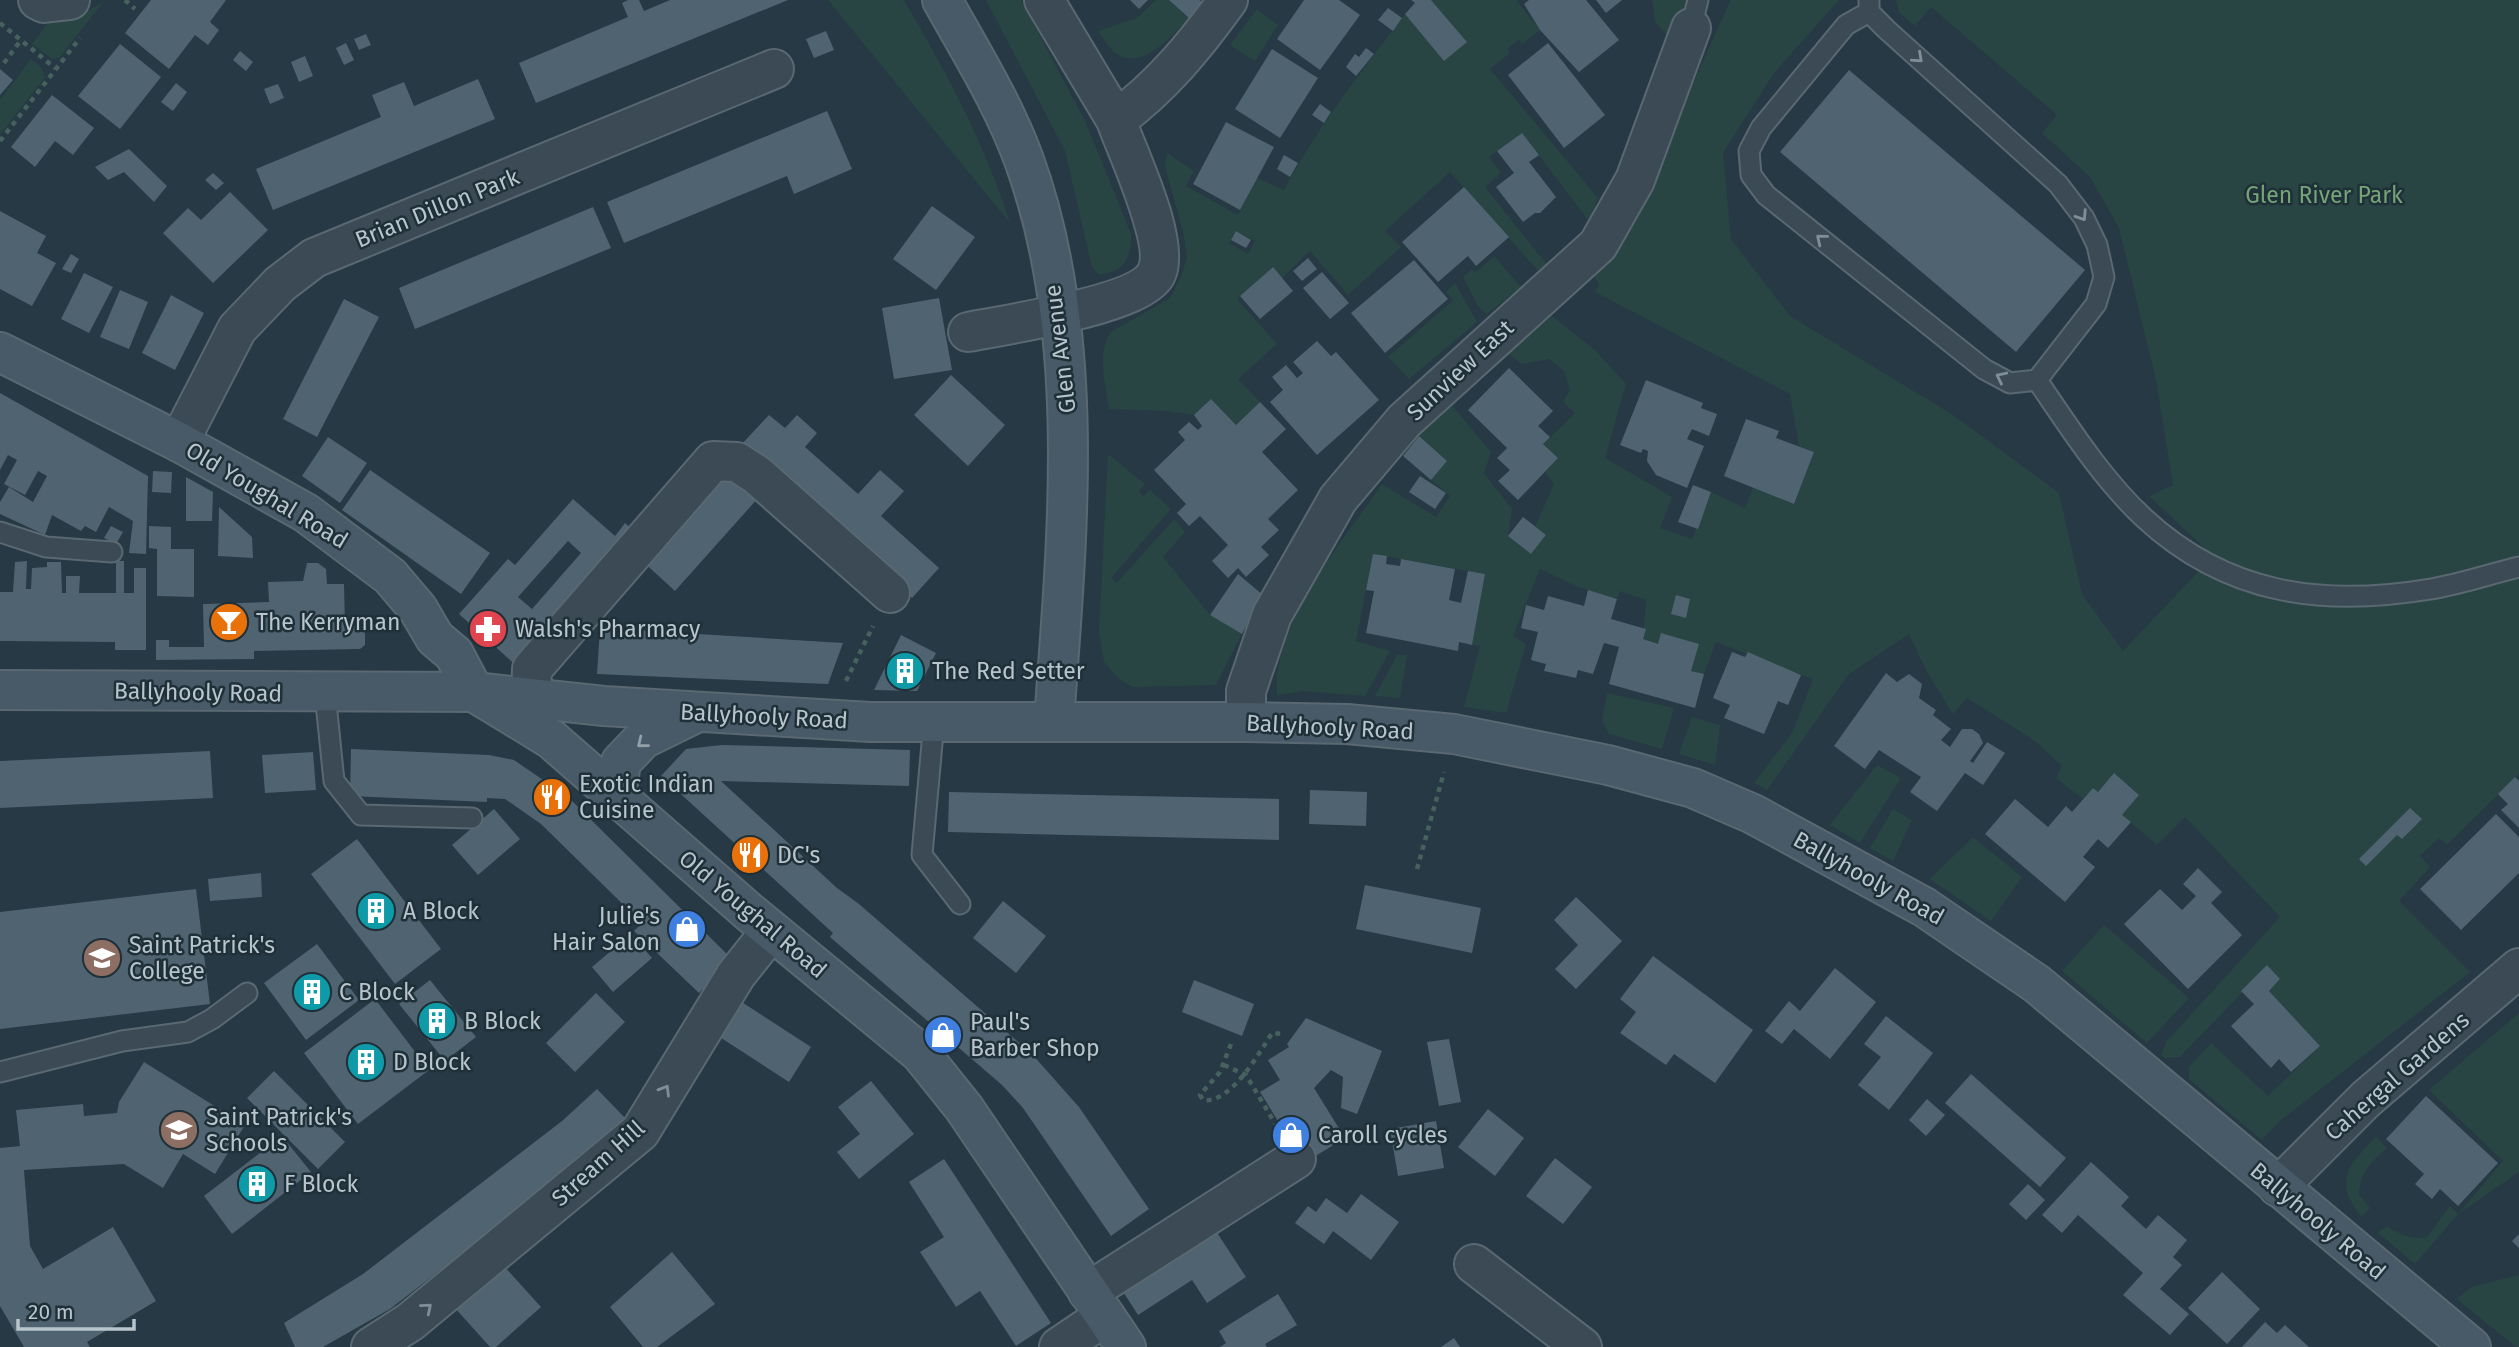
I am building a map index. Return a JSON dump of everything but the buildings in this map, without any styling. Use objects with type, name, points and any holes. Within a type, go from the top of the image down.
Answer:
[{"type":"main road","name":"Glen Avenue","points":[[942,0],[1003,108],[1024,160],[1041,213],[1058,313],[1069,401],[1069,451],[1054,721]]},
{"type":"main road","name":"Old Youghal Road","points":[[0,352],[179,443],[306,513],[390,576],[418,609],[435,638],[454,654],[474,692],[551,739],[771,931],[920,1053],[964,1108],[1106,1318]]},
{"type":"main road","name":"Ballyhooly Road","points":[[0,690],[474,692],[698,712],[827,719],[1347,724],[1454,734],[1551,752],[1693,788],[1801,838],[1924,907],[2018,971],[2471,1347]]},
{"type":"main road","points":[[616,797],[621,762],[643,739],[698,712]]},
{"type":"street","points":[[38,0],[79,15]]},
{"type":"street","points":[[968,332],[1116,299],[1146,284],[1156,274],[1158,241],[1116,120],[1044,0]]},
{"type":"street","points":[[1116,120],[1144,99],[1178,65],[1228,0]]},
{"type":"street","name":"Sunview East","points":[[1246,722],[1246,691],[1272,615],[1338,499],[1404,421],[1598,245],[1634,180],[1694,14]]},
{"type":"street","name":"Brian Dillon Park","points":[[179,443],[236,329],[280,284],[314,258],[774,69]]},
{"type":"street","points":[[531,699],[532,669],[713,461],[737,462],[757,475],[890,593]]},
{"type":"street","name":"Stream Hill","points":[[371,1347],[410,1322],[640,1132],[736,975],[771,931]]},
{"type":"street","name":"Cahergal Gardens","points":[[2278,1187],[2366,1099],[2519,968]]},
{"type":"street","points":[[1059,1347],[1106,1318],[1296,1159]]},
{"type":"street","points":[[1474,1264],[1582,1347]]},
{"type":"lane","points":[[1869,6],[2058,184],[2084,218],[2097,245],[2104,277],[2096,304],[2037,380],[2010,383],[1984,369],[1766,195],[1751,174],[1749,151],[1761,128],[1846,24],[1869,6]]},
{"type":"lane","points":[[2037,380],[2085,450],[2144,518],[2206,564],[2254,586],[2334,597],[2432,589],[2519,567]]},
{"type":"lane","points":[[0,532],[46,547],[112,552]]},
{"type":"lane","points":[[325,693],[334,781],[361,815],[472,818]]},
{"type":"lane","points":[[934,721],[922,855],[960,904]]},
{"type":"lane","points":[[0,1072],[122,1041],[188,1032],[247,993]]},
{"type":"path","points":[[125,0],[135,9]]},
{"type":"path","points":[[0,141],[55,68],[79,15]]},
{"type":"path","points":[[0,23],[55,68]]},
{"type":"path","points":[[4,63],[21,40]]},
{"type":"path","points":[[827,719],[890,593]]},
{"type":"path","points":[[1417,869],[1454,734]]},
{"type":"path","points":[[1231,1044],[1224,1065],[1200,1095],[1203,1100],[1210,1101],[1218,1097],[1246,1075],[1272,1033],[1284,1034]]},
{"type":"path","points":[[1224,1065],[1246,1075],[1296,1159]]},
{"type":"green space","points":[[105,0],[59,58],[52,59],[32,44],[48,23],[81,16]]},
{"type":"green space","points":[[828,0],[904,0],[963,108],[989,164],[1010,223]]},
{"type":"green space","points":[[986,0],[1021,0],[1086,123],[1131,234],[1128,257],[1125,263],[1114,271],[1098,274],[1092,267],[1065,151]]},
{"type":"green space","points":[[1156,0],[1169,0],[1189,18],[1149,53],[1130,58],[1117,54],[1098,31],[1137,18]]},
{"type":"green space","points":[[1431,0],[1516,0],[1540,30],[1522,44],[1519,40],[1508,48],[1510,53],[1490,69],[1598,198],[1589,221],[1522,133],[1489,157],[1501,173],[1485,187],[1548,266],[1540,273],[1450,172],[1385,231],[1401,247],[1348,295],[1310,251],[1282,278],[1272,268],[1237,299],[1277,344],[1238,379],[1260,402],[1236,425],[1211,399],[1194,415],[1109,409],[1103,369],[1106,340],[1111,332],[1170,298],[1181,277],[1187,257],[1165,166],[1167,153],[1194,171],[1186,186],[1238,215],[1257,178],[1284,190],[1326,121],[1405,14],[1467,42]],"holes":[[[1236,231],[1255,241],[1248,254],[1229,243]]]},
{"type":"green space","points":[[1652,0],[1688,0],[1682,26],[1670,40],[1655,21]]},
{"type":"green space","name":"Glen River Park","points":[[1731,0],[1839,0],[1774,73],[1723,153],[1731,239],[1790,316],[1953,415],[2059,493],[2082,594],[2123,651],[2213,556],[2149,496],[2173,485],[2156,380],[2119,228],[2090,177],[2042,133],[2057,115],[1931,7],[1915,26],[1899,12],[1896,0],[2519,0],[2519,774],[2447,845],[2439,838],[2420,856],[2430,867],[2399,901],[2470,972],[2280,1121],[2262,1140],[2189,1079],[2189,1067],[2211,1043],[2268,1096],[2320,1046],[2269,991],[2280,979],[2268,966],[2180,1057],[2165,1058],[2161,1055],[2166,1042],[2280,917],[2185,817],[2157,845],[2122,815],[2139,795],[2115,774],[2098,792],[2093,788],[2083,799],[2056,778],[2062,766],[2035,741],[1967,698],[1953,714],[1927,672],[1909,634],[1849,674],[1767,790],[1754,783],[1792,733],[1813,679],[1716,642],[1704,674],[1691,671],[1699,644],[1662,633],[1658,644],[1643,639],[1646,600],[1620,591],[1617,599],[1578,587],[1540,569],[1513,636],[1526,644],[1506,713],[1464,707],[1480,646],[1472,645],[1485,574],[1373,554],[1356,641],[1390,651],[1365,696],[1305,691],[1277,695],[1278,668],[1298,612],[1330,557],[1382,484],[1436,517],[1450,496],[1431,480],[1447,461],[1419,436],[1450,403],[1491,452],[1484,473],[1512,509],[1508,536],[1531,554],[1546,536],[1535,527],[1554,484],[1545,472],[1558,458],[1543,444],[1575,413],[1563,402],[1570,390],[1564,371],[1549,359],[1522,364],[1507,353],[1552,316],[1596,351],[1626,384],[1605,458],[1672,497],[1660,528],[1692,539],[1711,492],[1745,508],[1753,488],[1794,504],[1814,452],[1799,446],[1790,394],[1595,292],[1599,285],[1594,276],[1622,244],[1644,205]]},
{"type":"green space","points":[[1257,9],[1278,25],[1255,61],[1230,45]]},
{"type":"green space","points":[[31,59],[41,67],[45,77],[0,135],[0,100]]},
{"type":"green space","points":[[1494,256],[1521,287],[1487,314],[1478,306],[1463,277],[1472,269],[1476,272]]},
{"type":"green space","points":[[1455,283],[1477,322],[1409,379],[1388,357],[1453,300],[1446,292]]},
{"type":"green space","points":[[1108,454],[1145,484],[1139,491],[1143,496],[1150,490],[1171,509],[1111,578],[1117,583],[1174,519],[1185,532],[1163,557],[1210,615],[1242,634],[1216,685],[1133,687],[1119,679],[1104,662],[1099,632]]},
{"type":"green space","points":[[1397,655],[1407,655],[1400,698],[1375,696]]},
{"type":"green space","points":[[1607,693],[1674,708],[1662,749],[1609,734],[1602,720]]},
{"type":"green space","points":[[1692,717],[1720,725],[1715,765],[1679,754]]},
{"type":"green space","points":[[1877,765],[1901,778],[1860,843],[1830,825]]},
{"type":"green space","points":[[1893,809],[1912,820],[1893,861],[1870,848]]},
{"type":"green space","points":[[1973,837],[2022,877],[1991,921],[1930,879]]},
{"type":"green space","points":[[2104,925],[2189,998],[2147,1043],[2062,971]]},
{"type":"green space","points":[[2519,1013],[2519,1172],[2458,1214],[2503,1161],[2429,1090]]},
{"type":"green space","points":[[2376,1137],[2387,1148],[2364,1174],[2359,1194],[2370,1208],[2362,1217],[2353,1205],[2346,1183],[2352,1165]]},
{"type":"green space","points":[[2450,1206],[2458,1214],[2415,1264],[2378,1233],[2386,1226],[2410,1237],[2427,1237]]},
{"type":"green space","points":[[2519,1275],[2519,1347],[2516,1347],[2457,1299],[2471,1287]]},
{"type":"place","name":"The Kerryman","points":[[229,622]]},
{"type":"place","name":"Walsh's Pharmacy","points":[[488,629]]},
{"type":"place","name":"The Red Setter","points":[[905,671]]},
{"type":"place","name":"Exotic Indian Cuisine","points":[[552,797]]},
{"type":"place","name":"DC's","points":[[750,855]]},
{"type":"place","name":"A Block","points":[[376,911]]},
{"type":"place","name":"Julie's Hair Salon","points":[[687,929]]},
{"type":"place","name":"Saint Patrick's College","points":[[102,958]]},
{"type":"place","name":"C Block","points":[[312,992]]},
{"type":"place","name":"B Block","points":[[437,1021]]},
{"type":"place","name":"Paul's Barber Shop","points":[[943,1035]]},
{"type":"place","name":"D Block","points":[[366,1062]]},
{"type":"place","name":"Saint Patrick's Schools","points":[[179,1130]]},
{"type":"place","name":"Caroll cycles","points":[[1291,1135]]},
{"type":"place","name":"F Block","points":[[257,1184]]}]
